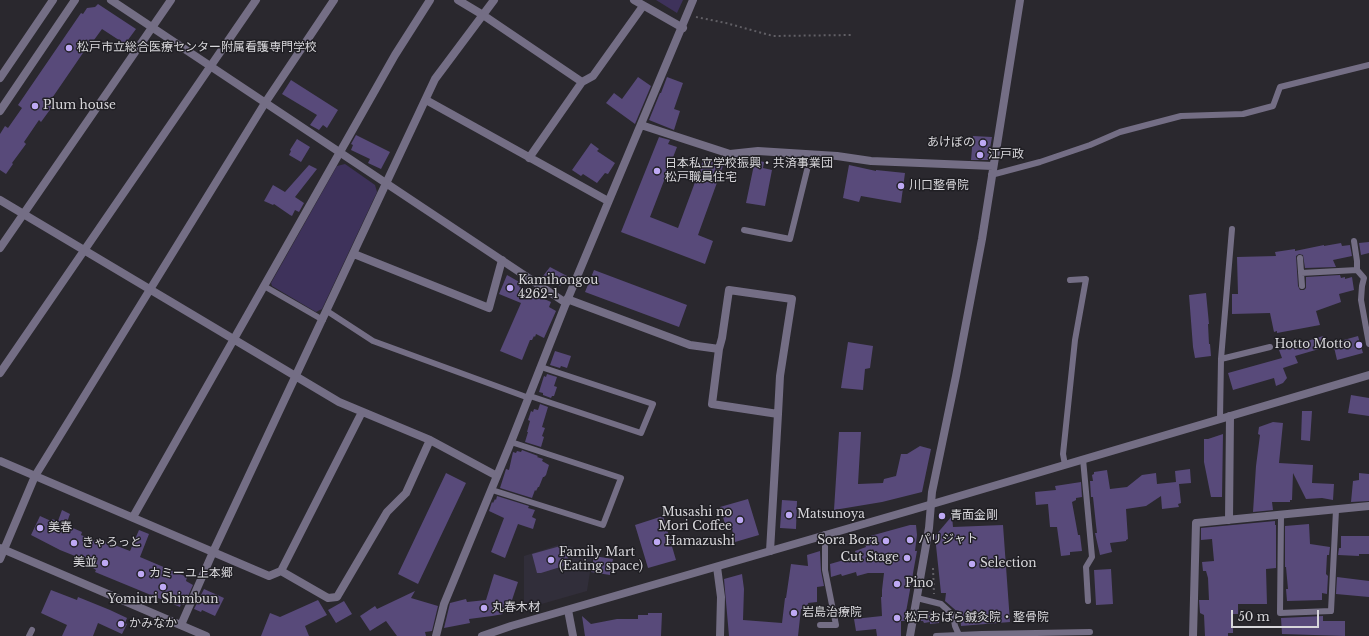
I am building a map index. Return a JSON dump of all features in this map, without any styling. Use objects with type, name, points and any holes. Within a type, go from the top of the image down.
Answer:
[{"type":"street","points":[[0,78],[53,0]]},
{"type":"street","points":[[0,111],[75,0]]},
{"type":"street","points":[[111,0],[386,184],[567,301],[690,345],[719,349]]},
{"type":"street","points":[[0,248],[171,0]]},
{"type":"street","points":[[0,373],[256,0]]},
{"type":"street","points":[[0,559],[2,549],[35,476],[265,103],[334,0]]},
{"type":"street","points":[[133,517],[395,54],[430,0]]},
{"type":"street","points":[[458,0],[582,82]]},
{"type":"street","points":[[182,625],[213,552],[435,79],[494,0]]},
{"type":"street","points":[[634,0],[683,28]]},
{"type":"street","points":[[436,636],[444,604],[530,397],[541,366],[608,201],[694,0]]},
{"type":"street","points":[[910,636],[929,528],[932,492],[982,239],[1020,0]]},
{"type":"street","points":[[529,158],[582,82],[593,76],[643,6]]},
{"type":"street","points":[[426,100],[608,201]]},
{"type":"street","points":[[641,125],[730,154],[758,151],[837,156],[871,161],[993,166]]},
{"type":"street","points":[[0,200],[339,402],[430,440],[497,476]]},
{"type":"street","points":[[354,254],[488,308],[502,260]]},
{"type":"street","points":[[770,551],[778,414],[780,376],[792,299],[729,290],[712,404],[778,414]]},
{"type":"street","points":[[482,636],[511,626],[717,567],[1369,375]]},
{"type":"street","points":[[0,461],[269,576],[281,571],[362,412]]},
{"type":"street","points":[[1229,520],[1230,416]]},
{"type":"street","points":[[281,571],[328,598],[337,597],[387,512],[406,493],[430,440]]},
{"type":"street","points":[[1193,636],[1196,523],[1369,506]]},
{"type":"street","points":[[2,549],[206,636]]},
{"type":"street","points":[[717,567],[721,597],[720,636]]},
{"type":"street","points":[[568,610],[573,636]]},
{"type":"lane","points":[[991,175],[1040,162],[1090,145],[1120,132],[1181,116],[1243,114],[1273,106],[1280,87],[1369,65]]},
{"type":"lane","points":[[744,230],[790,239],[811,154]]},
{"type":"lane","points":[[1220,419],[1221,359],[1232,229]]},
{"type":"lane","points":[[1354,241],[1357,270]]},
{"type":"lane","points":[[1300,258],[1302,286]]},
{"type":"lane","points":[[1301,272],[1357,270],[1367,278],[1362,286],[1361,300],[1369,344]]},
{"type":"lane","points":[[1065,465],[1063,454],[1075,340],[1086,279],[1070,280]]},
{"type":"lane","points":[[264,286],[323,320]]},
{"type":"lane","points":[[327,311],[373,341],[530,397],[641,433],[653,404],[541,366]]},
{"type":"lane","points":[[1221,359],[1270,347]]},
{"type":"lane","points":[[492,490],[603,525],[621,478],[511,442]]},
{"type":"lane","points":[[1083,459],[1092,557],[1086,567],[1088,601]]},
{"type":"lane","points":[[1281,515],[1280,613],[1331,611],[1336,510]]},
{"type":"lane","points":[[820,625],[836,625],[825,570],[825,534]]},
{"type":"lane","points":[[917,598],[941,604],[953,615],[954,626],[959,635]]},
{"type":"lane","points":[[936,636],[1090,632]]},
{"type":"path","points":[[687,15],[726,23],[772,36],[853,35]]},
{"type":"path","points":[[933,567],[934,595]]},
{"type":"shaded area","points":[[656,0],[683,0],[677,13]]},
{"type":"shaded area","points":[[345,164],[375,185],[377,192],[322,309],[316,312],[272,286],[271,283],[337,166]]},
{"type":"shaded area","points":[[564,543],[576,549],[593,553],[587,591],[524,609],[524,556]]},
{"type":"building","points":[[98,4],[136,29],[125,44],[102,29],[86,51],[85,50],[48,104],[52,107],[41,122],[39,120],[24,142],[26,144],[6,174],[0,170],[0,134],[5,126],[8,128],[22,108],[18,105],[81,13],[83,14],[87,8],[95,7]]},
{"type":"building","points":[[638,77],[651,86],[635,124],[606,103],[614,93],[622,99]]},
{"type":"building","points":[[667,77],[683,83],[674,109],[680,111],[674,130],[649,120]]},
{"type":"building","points":[[291,80],[338,110],[327,128],[323,125],[319,130],[310,125],[317,115],[282,94]]},
{"type":"building","points":[[356,135],[390,152],[381,169],[368,163],[370,159],[351,150],[353,145],[351,144]]},
{"type":"building","points":[[973,136],[992,137],[988,160],[971,160]]},
{"type":"building","points":[[659,137],[670,140],[668,144],[677,147],[650,217],[678,228],[704,158],[723,166],[698,235],[713,241],[705,264],[621,232]]},
{"type":"building","points":[[297,139],[310,147],[301,162],[289,155],[290,150]]},
{"type":"building","points":[[591,143],[599,149],[597,151],[615,163],[608,174],[605,173],[597,183],[583,174],[581,176],[572,170]]},
{"type":"building","points":[[755,160],[764,162],[763,168],[772,170],[765,206],[746,203]]},
{"type":"building","points":[[309,165],[317,169],[295,197],[304,203],[299,212],[295,210],[292,216],[274,204],[273,205],[264,201],[273,185],[285,192]]},
{"type":"building","points":[[849,165],[876,171],[905,173],[901,203],[861,196],[859,202],[843,198]]},
{"type":"building","points":[[1369,242],[1369,253],[1361,255],[1359,243]]},
{"type":"building","points":[[1341,243],[1342,246],[1350,245],[1352,256],[1333,260],[1336,267],[1305,268],[1303,255],[1299,254],[1296,256],[1298,286],[1300,290],[1304,290],[1306,288],[1306,277],[1340,275],[1341,278],[1345,277],[1345,279],[1352,277],[1354,290],[1339,294],[1341,302],[1316,311],[1320,325],[1277,333],[1277,331],[1274,332],[1270,313],[1232,314],[1232,294],[1238,294],[1237,257],[1276,256],[1275,252],[1295,249],[1295,251]]},
{"type":"building","points":[[550,267],[567,276],[560,286],[543,276]]},
{"type":"building","points":[[594,270],[687,305],[679,327],[585,292]]},
{"type":"building","points":[[507,275],[521,283],[519,287],[533,292],[533,294],[551,302],[549,307],[556,311],[544,338],[536,334],[532,340],[530,340],[522,360],[500,351],[521,303],[499,294]]},
{"type":"building","points":[[1206,293],[1211,356],[1195,358],[1189,295]]},
{"type":"building","points":[[1323,336],[1326,347],[1295,356],[1298,363],[1283,368],[1287,378],[1283,383],[1276,386],[1274,378],[1233,390],[1228,373],[1282,358],[1279,350]]},
{"type":"building","points":[[1358,336],[1363,353],[1337,360],[1333,343]]},
{"type":"building","points":[[848,342],[873,346],[870,368],[865,369],[863,390],[841,388]]},
{"type":"building","points":[[555,351],[571,356],[567,368],[561,366],[560,368],[550,365]]},
{"type":"building","points":[[547,374],[557,377],[554,386],[557,387],[554,396],[551,398],[539,392],[544,376],[546,377]]},
{"type":"building","points":[[1351,395],[1369,398],[1369,416],[1348,413]]},
{"type":"building","points":[[540,404],[548,407],[542,427],[545,428],[542,436],[544,437],[541,447],[525,442],[530,421],[528,420],[531,411],[533,412],[534,409],[538,410]]},
{"type":"building","points":[[1302,411],[1312,411],[1310,441],[1301,440]]},
{"type":"building","points":[[1273,422],[1283,423],[1279,463],[1313,465],[1312,483],[1334,484],[1333,500],[1322,498],[1306,499],[1293,473],[1292,500],[1290,500],[1290,502],[1272,502],[1273,510],[1253,512],[1260,435],[1258,434],[1259,427]]},
{"type":"building","points":[[839,432],[861,432],[858,484],[883,483],[884,479],[896,476],[901,454],[907,454],[920,446],[931,449],[922,492],[882,502],[834,510]]},
{"type":"building","points":[[1223,434],[1222,497],[1211,497],[1204,462],[1204,439]]},
{"type":"building","points":[[522,450],[538,456],[537,457],[543,459],[542,461],[549,465],[546,475],[543,477],[539,487],[536,491],[535,490],[532,498],[500,488],[506,469],[509,470],[513,452],[521,452]]},
{"type":"building","points":[[1190,469],[1191,483],[1179,484],[1181,503],[1178,504],[1179,507],[1162,509],[1161,496],[1146,506],[1126,509],[1128,539],[1126,541],[1110,543],[1112,552],[1100,555],[1095,533],[1097,533],[1093,497],[1091,497],[1090,481],[1093,481],[1092,475],[1094,472],[1107,470],[1110,489],[1127,487],[1142,475],[1156,473],[1157,484],[1176,482],[1175,471]]},
{"type":"building","points":[[446,473],[466,483],[418,584],[398,574]]},
{"type":"building","points":[[1359,473],[1369,474],[1369,501],[1351,502],[1353,481],[1359,480]]},
{"type":"building","points":[[1081,482],[1082,497],[1076,498],[1076,500],[1072,502],[1078,535],[1080,535],[1082,551],[1070,552],[1070,555],[1061,556],[1057,527],[1050,527],[1048,504],[1036,505],[1035,492],[1056,490],[1055,486]]},
{"type":"building","points":[[497,496],[529,506],[528,508],[535,510],[532,517],[536,519],[533,529],[518,524],[505,558],[491,552],[504,518],[489,511],[492,502],[493,503],[495,499],[496,500]]},
{"type":"building","points":[[748,499],[759,535],[735,542],[732,529],[727,531],[720,507]]},
{"type":"building","points":[[782,500],[797,501],[796,529],[780,528]]},
{"type":"building","points":[[62,510],[70,514],[66,525],[82,532],[81,535],[103,544],[104,541],[130,551],[139,530],[149,534],[140,557],[187,577],[186,581],[193,585],[184,605],[181,604],[180,607],[95,572],[96,570],[93,568],[95,564],[60,550],[31,535],[40,516],[51,521],[52,519],[58,521]]},
{"type":"building","points":[[663,516],[676,560],[648,568],[635,525]]},
{"type":"building","name":"Selection","points":[[952,516],[953,527],[1003,525],[1010,622],[961,626],[960,614],[945,601],[946,593],[941,593],[935,536]]},
{"type":"building","points":[[1275,521],[1276,568],[1266,569],[1267,604],[1238,604],[1238,614],[1233,614],[1233,633],[1228,633],[1228,636],[1205,636],[1204,615],[1200,613],[1199,600],[1209,600],[1208,578],[1206,571],[1203,571],[1202,562],[1214,561],[1212,539],[1201,540],[1201,528]]},
{"type":"building","points":[[1309,524],[1310,544],[1330,547],[1329,555],[1327,555],[1327,594],[1322,593],[1322,600],[1287,601],[1286,589],[1288,589],[1285,567],[1285,526]]},
{"type":"building","points":[[910,525],[916,525],[917,535],[915,551],[917,551],[906,612],[909,612],[907,621],[901,621],[901,636],[877,636],[876,629],[856,631],[854,619],[882,616],[881,597],[884,573],[868,573],[857,576],[856,572],[831,577],[830,564],[856,555],[855,551],[866,547],[863,538]]},
{"type":"building","points":[[1341,536],[1369,536],[1369,554],[1359,554],[1359,556],[1338,555],[1339,548],[1341,548]]},
{"type":"building","points":[[564,545],[570,564],[537,573],[532,554]]},
{"type":"building","points":[[820,551],[821,571],[824,586],[817,587],[817,602],[808,603],[809,608],[801,609],[798,636],[729,636],[724,579],[742,574],[744,589],[743,620],[782,623],[791,564],[808,566],[807,555]]},
{"type":"building","points":[[594,556],[613,559],[610,575],[591,572]]},
{"type":"building","points":[[1111,569],[1113,604],[1096,605],[1094,570]]},
{"type":"building","points":[[494,574],[518,582],[511,603],[513,610],[502,612],[503,614],[469,619],[470,623],[444,628],[450,603],[466,599],[467,602],[486,600]]},
{"type":"building","points":[[1337,577],[1369,581],[1369,597],[1336,594]]},
{"type":"building","points":[[204,589],[224,598],[215,616],[202,610],[201,612],[194,609]]},
{"type":"building","points":[[51,590],[77,600],[78,597],[127,618],[125,623],[127,624],[122,634],[98,623],[93,636],[62,636],[67,625],[41,613]]},
{"type":"building","points":[[415,591],[411,598],[438,606],[432,631],[425,632],[426,636],[397,636],[386,621],[370,631],[360,616],[375,606],[377,609]]},
{"type":"building","points":[[318,600],[327,615],[305,626],[309,636],[261,636],[270,613],[280,617]]},
{"type":"building","points":[[344,601],[352,614],[336,623],[328,610]]},
{"type":"building","points":[[920,612],[939,612],[939,623],[930,624],[930,622],[924,623],[923,621],[918,621]]},
{"type":"building","points":[[648,613],[662,613],[661,636],[585,636],[582,616],[591,624],[617,619],[638,619],[638,615],[648,615]]},
{"type":"building","points":[[1323,616],[1323,621],[1345,621],[1345,636],[1282,634],[1281,618]]},
{"type":"place","name":"松戸市立総合医療センター附属看護専門学校","points":[[69,48]]},
{"type":"place","name":"Plum house","points":[[35,106]]},
{"type":"place","name":"あけぼの","points":[[983,143]]},
{"type":"place","name":"江戸政","points":[[980,155]]},
{"type":"place","name":"日本私立学校振興・共済事業団 松戸職員住宅","points":[[657,171]]},
{"type":"place","name":"川口整骨院","points":[[901,186]]},
{"type":"place","name":"Kamihongou 4262-1","points":[[510,288]]},
{"type":"place","name":"Hotto Motto","points":[[1359,345]]},
{"type":"place","name":"Matsunoya","points":[[789,515]]},
{"type":"place","name":"青面金剛","points":[[942,516]]},
{"type":"place","name":"Musashi no Mori Coffee","points":[[740,520]]},
{"type":"place","name":"美春","points":[[40,528]]},
{"type":"place","name":"パリジャト","points":[[910,540]]},
{"type":"place","name":"Sora Bora","points":[[886,541]]},
{"type":"place","name":"Hamazushi","points":[[657,542]]},
{"type":"place","name":"きゃろっと","points":[[74,543]]},
{"type":"place","name":"Cut Stage","points":[[907,558]]},
{"type":"place","name":"Family Mart (Eating space)","points":[[551,560]]},
{"type":"place","name":"美並","points":[[105,563]]},
{"type":"place","name":"Selection","points":[[972,564]]},
{"type":"place","name":"カミーユ上本郷","points":[[141,574]]},
{"type":"place","name":"Pino","points":[[897,584]]},
{"type":"place","name":"Yomiuri Shimbun","points":[[163,587]]},
{"type":"place","name":"丸春木材","points":[[484,608]]},
{"type":"place","name":"岩島治療院","points":[[794,613]]},
{"type":"place","name":"松戸おばら鍼灸院・整骨院","points":[[897,618]]},
{"type":"place","name":"かみなか","points":[[121,624]]}]
